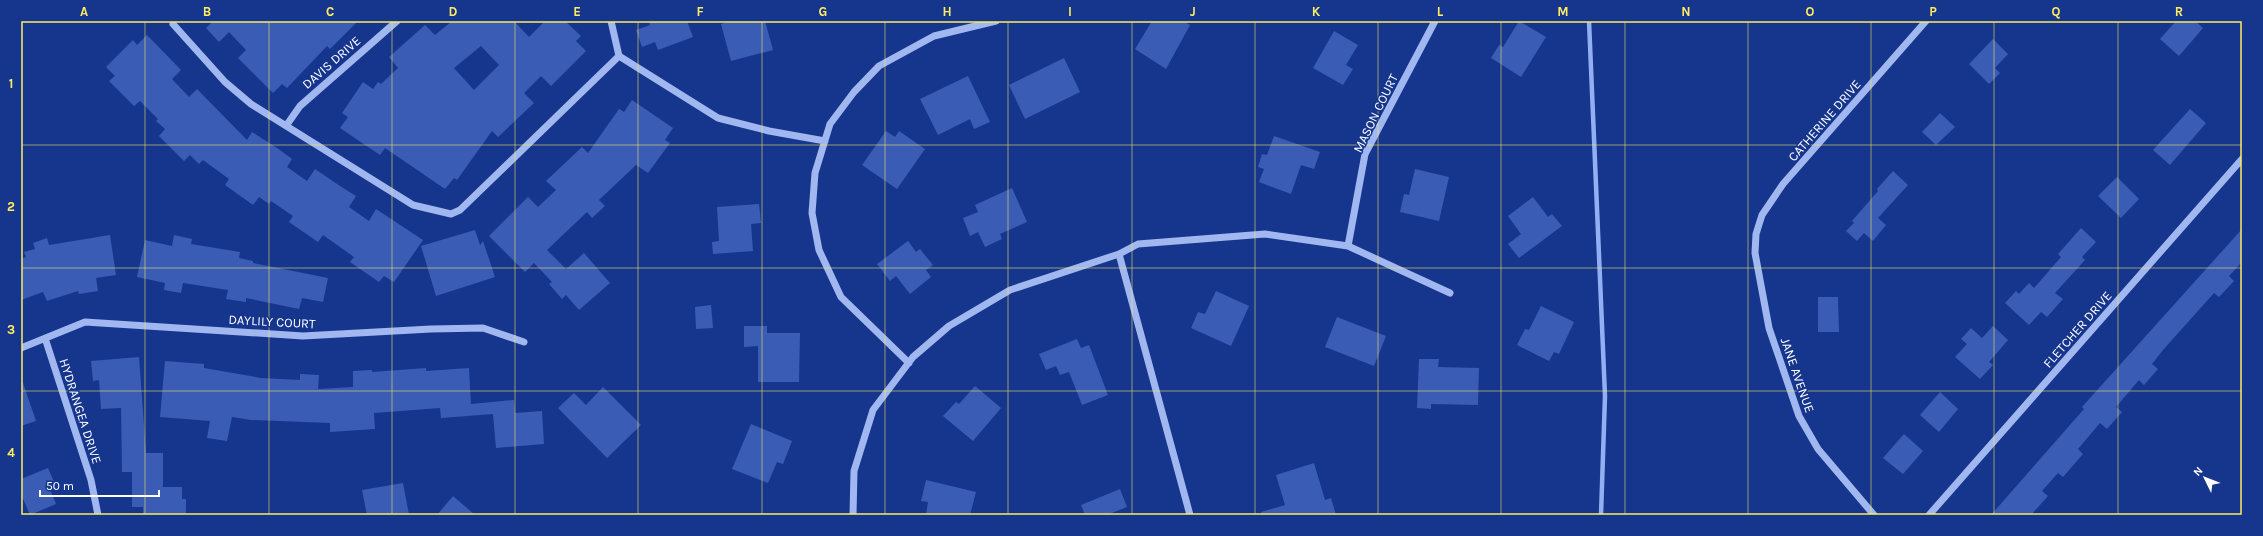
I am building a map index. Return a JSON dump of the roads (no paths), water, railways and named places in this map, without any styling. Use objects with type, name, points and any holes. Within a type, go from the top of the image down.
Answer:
[{"type":"street","name":"DAVIS DRIVE","points":[[286,126],[300,106],[397,21]]},
{"type":"street","points":[[611,21],[618,56],[718,118],[770,131],[825,141]]},
{"type":"street","points":[[909,362],[841,297],[819,250],[812,213],[816,173],[830,124],[854,92],[879,66],[934,36],[996,21]]},
{"type":"street","name":"MASON COURT","points":[[1348,246],[1365,154],[1435,21]]},
{"type":"street","name":"CATHERINE DRIVE","points":[[1756,243],[1762,215],[1783,184],[1926,21]]},
{"type":"street","points":[[174,24],[225,82],[251,104],[413,205],[451,214],[460,210],[618,56]]},
{"type":"street","name":"FLETCHER DRIVE","points":[[1929,515],[2242,159]]},
{"type":"street","points":[[853,515],[854,471],[873,410],[909,362],[948,326],[1010,290],[1120,254],[1138,244],[1265,234],[1348,246],[1450,293]]},
{"type":"street","name":"JANE AVENUE","points":[[1756,243],[1755,253],[1769,328],[1799,416],[1818,449],[1874,515]]},
{"type":"street","points":[[1120,254],[1190,515]]},
{"type":"street","name":"DAYLILY COURT","points":[[21,348],[85,322],[146,324],[303,336],[431,329],[483,328],[524,342]]},
{"type":"street","name":"HYDRANGEA DRIVE","points":[[45,338],[92,480],[98,515]]},
{"type":"waterway","points":[[1589,21],[1605,396],[1601,515]]}]
